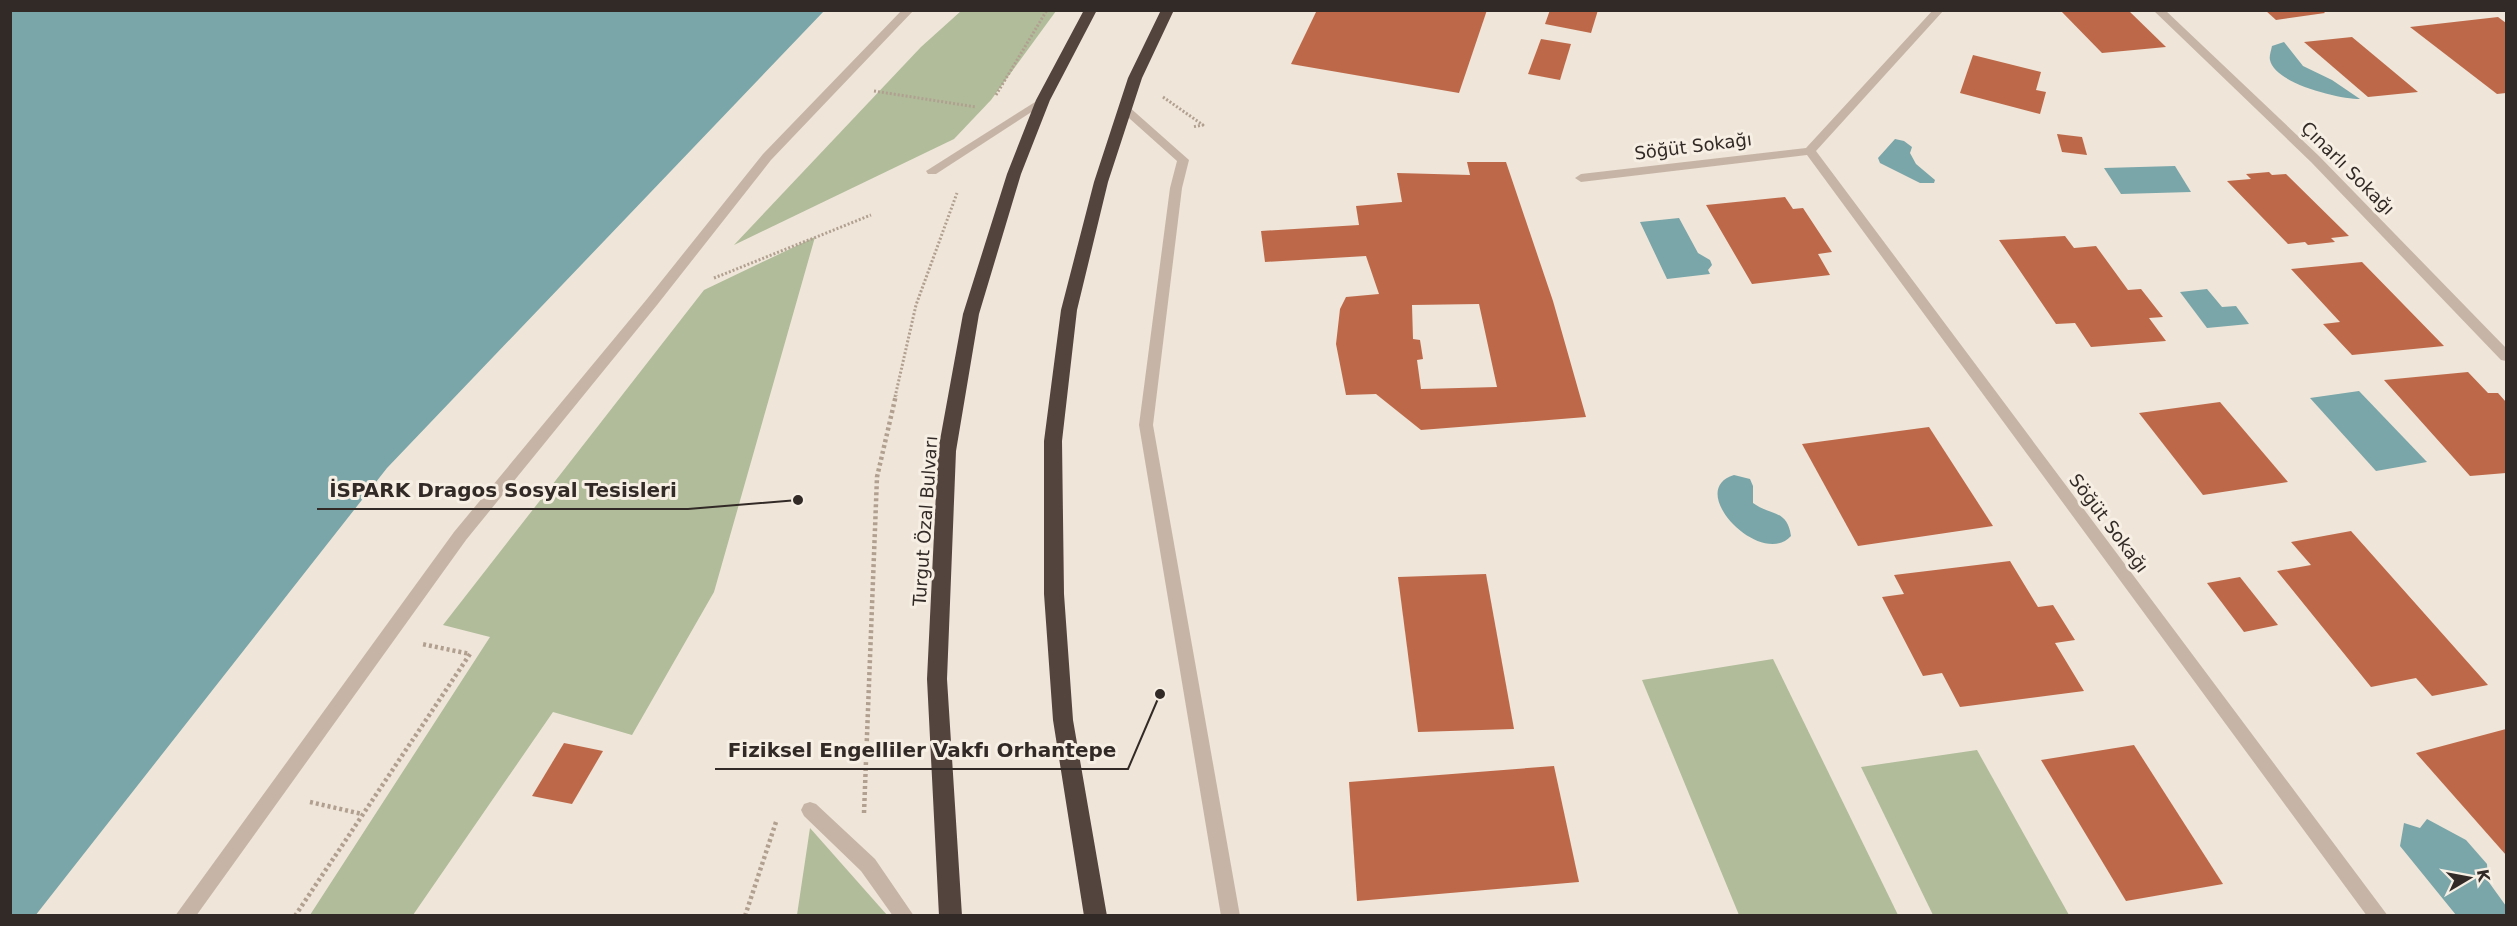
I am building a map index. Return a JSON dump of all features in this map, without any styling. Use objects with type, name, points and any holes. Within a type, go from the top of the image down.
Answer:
[{"type":"highway","name":"Turgut Özal Bulvarı","points":[[951,915],[937,679],[947,451],[971,314],[1014,174],[1043,100],[1091,10]]},
{"type":"highway","points":[[1096,915],[1064,720],[1054,594],[1053,441],[1069,310],[1101,182],[1135,78],[1168,10]]},
{"type":"street","points":[[184,915],[460,536],[652,302],[767,157],[840,85],[909,10]]},
{"type":"street","points":[[1810,152],[1939,10]]},
{"type":"street","name":"Çınarlı Sokağı","points":[[2158,10],[2315,159],[2506,356]]},
{"type":"street","points":[[932,171],[1043,100]]},
{"type":"street","points":[[1124,108],[1183,160],[1176,188],[1146,425],[1231,915]]},
{"type":"street","name":"Söğüt Sokağı","points":[[1581,178],[1810,152],[2379,915]]},
{"type":"street","points":[[810,810],[868,865],[905,915]]},
{"type":"path","points":[[1000,87],[1047,10]]},
{"type":"path","points":[[840,85],[978,107]]},
{"type":"path","points":[[864,809],[877,477],[916,305],[960,184]]},
{"type":"path","points":[[652,302],[872,215]]},
{"type":"path","points":[[295,915],[470,654],[386,636]]},
{"type":"path","points":[[273,792],[362,814]]},
{"type":"path","points":[[745,915],[777,820]]},
{"type":"green space","points":[[961,11],[1056,11],[991,100],[954,139],[734,245],[921,47]]},
{"type":"green space","points":[[815,237],[714,592],[632,735],[553,712],[413,915],[310,915],[490,637],[443,625],[704,290]]},
{"type":"green space","points":[[1773,659],[1898,915],[1739,915],[1642,680]]},
{"type":"green space","points":[[1977,750],[2069,915],[1933,915],[1861,767]]},
{"type":"green space","points":[[810,828],[887,915],[797,915]]},
{"type":"water","points":[[10,11],[824,11],[387,468],[35,916],[10,915]]},
{"type":"water","points":[[2284,42],[2303,66],[2332,80],[2360,99],[2324,93],[2295,83],[2283,76],[2274,69],[2270,57],[2272,46]]},
{"type":"water","points":[[1895,139],[1904,141],[1912,147],[1910,153],[1916,164],[1935,180],[1934,183],[1920,183],[1880,163],[1878,158]]},
{"type":"water","points":[[2175,166],[2191,192],[2121,194],[2104,168]]},
{"type":"water","points":[[1679,218],[1698,253],[1710,260],[1712,265],[1708,270],[1710,274],[1667,279],[1640,222]]},
{"type":"water","points":[[2207,289],[2222,307],[2236,306],[2249,324],[2207,328],[2180,292]]},
{"type":"water","points":[[2359,391],[2427,462],[2376,471],[2310,398]]},
{"type":"water","points":[[1734,475],[1750,479],[1753,486],[1753,503],[1782,517],[1789,527],[1791,536],[1778,543],[1762,542],[1747,535],[1732,523],[1722,510],[1718,496],[1721,483]]},
{"type":"water","points":[[2427,819],[2466,840],[2487,864],[2488,881],[2506,906],[2506,915],[2456,915],[2400,846],[2404,823],[2420,828]]},
{"type":"building","points":[[1317,10],[1487,10],[1459,93],[1291,64]]},
{"type":"building","points":[[1550,10],[1598,10],[1591,33],[1545,24]]},
{"type":"building","points":[[2060,10],[2128,10],[2166,47],[2102,53]]},
{"type":"building","points":[[2265,10],[2322,10],[2325,13],[2276,20]]},
{"type":"building","points":[[2498,17],[2506,23],[2506,93],[2497,94],[2410,27]]},
{"type":"building","points":[[2352,37],[2418,92],[2368,97],[2304,42]]},
{"type":"building","points":[[1541,39],[1571,44],[1560,80],[1528,74]]},
{"type":"building","points":[[1973,55],[2041,72],[2036,90],[2046,92],[2040,114],[1960,93]]},
{"type":"building","points":[[2057,134],[2082,137],[2087,155],[2062,152]]},
{"type":"building","points":[[1467,162],[1506,162],[1553,301],[1586,417],[1421,430],[1376,394],[1346,395],[1336,344],[1340,309],[1346,297],[1379,294],[1366,256],[1265,262],[1261,231],[1359,225],[1356,206],[1402,202],[1397,173],[1470,175]],"holes":[[[1479,304],[1497,387],[1421,389],[1417,360],[1423,359],[1420,340],[1413,339],[1412,305]]]},
{"type":"building","points":[[2269,172],[2272,175],[2286,174],[2349,236],[2331,238],[2335,242],[2308,245],[2305,242],[2288,244],[2227,181],[2251,179],[2246,174]]},
{"type":"building","points":[[1785,197],[1793,209],[1803,208],[1832,252],[1818,254],[1830,275],[1752,284],[1706,205]]},
{"type":"building","points":[[2065,236],[2074,248],[2096,246],[2128,290],[2141,289],[2163,317],[2149,318],[2166,341],[2091,347],[2075,323],[2056,324],[1999,240]]},
{"type":"building","points":[[2362,262],[2444,346],[2352,355],[2323,324],[2340,322],[2291,269]]},
{"type":"building","points":[[2468,372],[2488,393],[2498,393],[2506,402],[2506,473],[2470,476],[2384,380]]},
{"type":"building","points":[[2220,402],[2288,482],[2203,495],[2139,413]]},
{"type":"building","points":[[1929,427],[1993,526],[1858,546],[1802,444]]},
{"type":"building","points":[[2351,531],[2488,685],[2432,696],[2416,678],[2371,687],[2277,571],[2311,565],[2291,542]]},
{"type":"building","points":[[2010,561],[2038,607],[2053,605],[2075,640],[2055,643],[2084,691],[1960,707],[1942,673],[1923,676],[1882,597],[1904,594],[1894,575]]},
{"type":"building","points":[[1486,574],[1514,729],[1418,732],[1398,577]]},
{"type":"building","points":[[2240,577],[2278,625],[2244,632],[2207,583]]},
{"type":"building","points":[[2506,729],[2506,855],[2416,753]]},
{"type":"building","points":[[564,743],[603,751],[572,804],[532,796]]},
{"type":"building","points":[[2134,745],[2223,884],[2126,901],[2041,760]]},
{"type":"building","points":[[1554,766],[1579,882],[1357,901],[1349,782]]},
{"type":"place","name":"İSPARK Dragos Sosyal Tesisleri","points":[[798,500]]},
{"type":"place","name":"Fiziksel Engelliler Vakfı Orhantepe","points":[[1160,694]]}]
